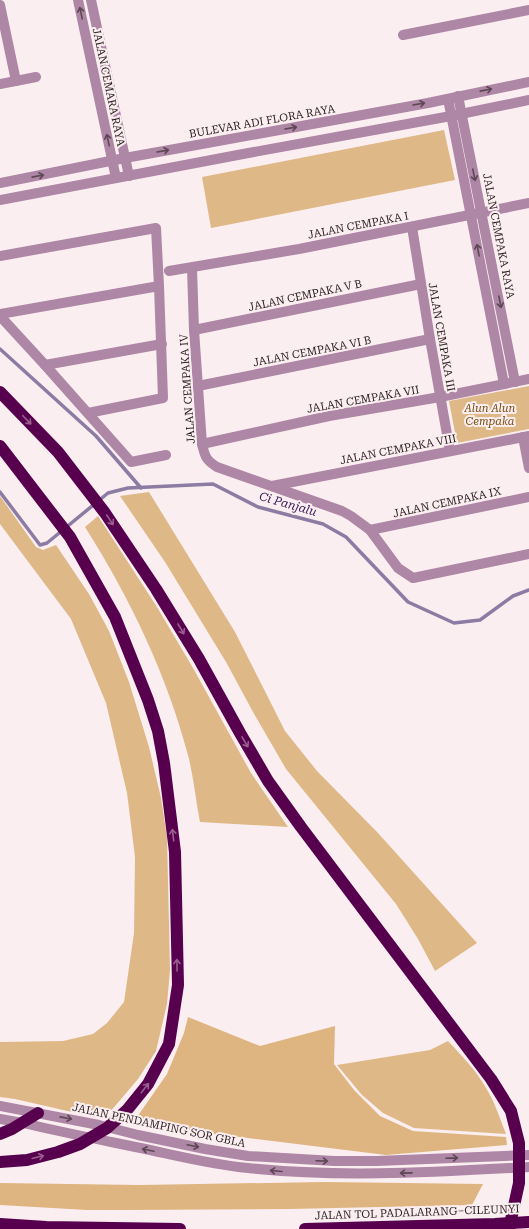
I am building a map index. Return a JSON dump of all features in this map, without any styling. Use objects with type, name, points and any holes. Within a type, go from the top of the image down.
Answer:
[{"type":"highway","points":[[0,392],[58,452],[105,512],[156,589],[199,659],[268,781],[491,1079],[511,1111],[519,1143],[520,1183],[509,1229]]},
{"type":"highway","points":[[0,446],[70,537],[114,617],[150,706],[158,731],[164,763],[175,852],[178,985],[169,1044],[148,1084],[127,1110],[107,1128],[80,1144],[58,1152],[27,1160],[0,1162]]},
{"type":"highway","points":[[0,1134],[23,1123],[38,1113]]},
{"type":"highway","name":"JALAN TOL PADALARANG–CILEUNYI","points":[[305,1229],[529,1222]]},
{"type":"highway","points":[[0,1224],[46,1227],[180,1229]]},
{"type":"street","name":"JALAN CEMARA RAYA","points":[[78,0],[116,178]]},
{"type":"street","name":"JALAN CEMARA RAYA","points":[[91,0],[129,176]]},
{"type":"street","points":[[0,7],[16,81]]},
{"type":"street","points":[[403,35],[529,10]]},
{"type":"street","points":[[0,84],[36,76]]},
{"type":"street","name":"BULEVAR ADI FLORA RAYA","points":[[0,183],[529,82]]},
{"type":"street","name":"JALAN CEMPAKA RAYA","points":[[458,96],[515,382]]},
{"type":"street","points":[[448,98],[504,384]]},
{"type":"street","points":[[0,200],[235,155],[462,114],[529,100]]},
{"type":"street","name":"JALAN CEMPAKA I","points":[[169,271],[299,249],[529,203]]},
{"type":"street","name":"JALAN CEMPAKA III","points":[[412,227],[450,451]]},
{"type":"street","points":[[0,256],[156,228],[162,344],[163,398],[88,414]]},
{"type":"street","name":"JALAN CEMPAKA IV","points":[[192,268],[194,330],[204,454],[208,462],[217,467],[272,486]]},
{"type":"street","name":"JALAN CEMPAKA V B","points":[[194,330],[421,284]]},
{"type":"street","points":[[0,315],[159,286]]},
{"type":"street","points":[[0,315],[131,462],[166,455]]},
{"type":"street","name":"JALAN CEMPAKA VI B","points":[[198,386],[430,339]]},
{"type":"street","points":[[45,365],[162,344]]},
{"type":"street","name":"JALAN CEMPAKA VII","points":[[202,444],[329,416],[440,397],[529,379]]},
{"type":"street","points":[[526,436],[529,468]]},
{"type":"street","name":"JALAN CEMPAKA VIII","points":[[272,486],[526,436]]},
{"type":"street","points":[[272,486],[342,511],[356,519],[370,530],[398,568],[413,578],[529,554]]},
{"type":"street","name":"JALAN CEMPAKA IX","points":[[370,530],[529,497]]},
{"type":"street","name":"JALAN PENDAMPING SOR GBLA","points":[[0,1106],[99,1125],[205,1149],[248,1156],[296,1160],[377,1161],[529,1155]]},
{"type":"street","points":[[0,1119],[212,1163],[246,1168],[308,1173],[364,1174],[529,1167]]},
{"type":"green space","points":[[444,130],[455,180],[211,228],[202,177]]},
{"type":"green space","name":"Alun Alun Cempaka","points":[[529,386],[529,429],[457,443],[449,401]]},
{"type":"green space","points":[[149,492],[235,632],[285,731],[317,771],[378,833],[477,943],[435,971],[418,939],[396,904],[286,769],[226,662],[165,562],[120,496]]},
{"type":"green space","points":[[0,496],[36,547],[43,550],[56,545],[89,594],[109,631],[129,682],[149,747],[161,798],[167,837],[170,970],[167,1004],[156,1051],[138,1079],[110,1112],[98,1118],[0,1097],[0,1042],[63,1041],[93,1034],[107,1023],[124,1002],[134,933],[135,857],[127,793],[106,703],[71,619],[0,524]]},
{"type":"green space","points":[[98,516],[157,607],[193,668],[251,773],[288,827],[200,822],[189,759],[159,668],[132,610],[102,554],[85,527]]},
{"type":"green space","points":[[448,1041],[482,1081],[492,1099],[506,1134],[414,1128],[383,1113],[362,1095],[337,1065],[430,1050]]},
{"type":"shaded area","points":[[188,1017],[260,1046],[335,1026],[334,1064],[354,1090],[380,1116],[413,1131],[506,1137],[507,1145],[386,1155],[198,1132],[137,1117],[167,1074],[184,1033]]},
{"type":"shaded area","points":[[324,1182],[483,1184],[472,1205],[290,1209],[87,1210],[0,1205],[0,1183],[140,1185]]},
{"type":"waterway","points":[[0,349],[96,436],[141,488]]},
{"type":"waterway","name":"Ci Panjalu","points":[[0,492],[40,545],[47,543],[108,493],[128,488],[213,484],[258,507],[323,524],[346,537],[408,602],[454,623],[480,620],[513,596],[529,590]]}]
